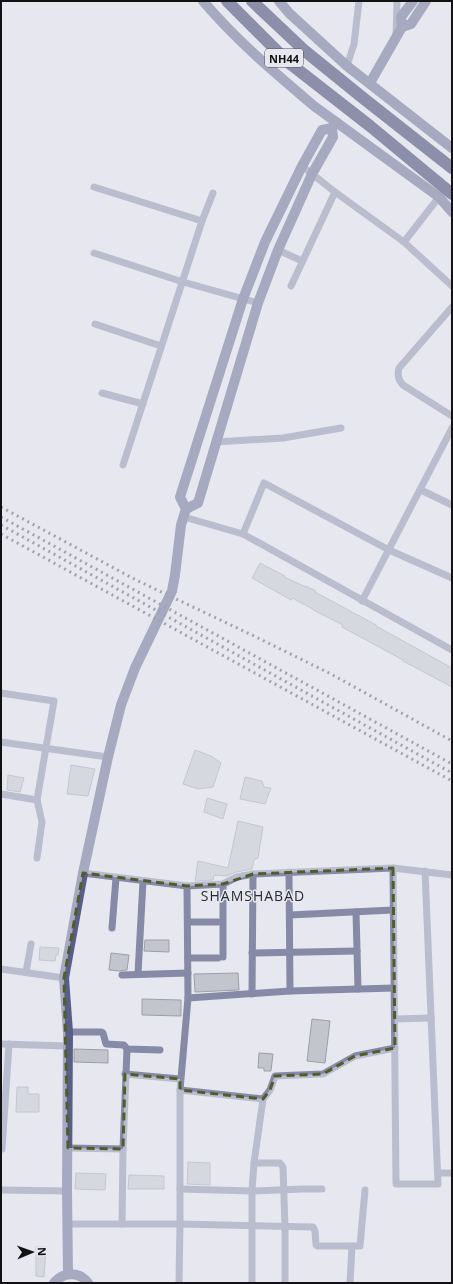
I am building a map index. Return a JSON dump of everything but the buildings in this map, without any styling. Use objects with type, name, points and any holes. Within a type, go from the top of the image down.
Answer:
[{"type":"highway","name":"NH44","points":[[227,1],[288,62],[370,126],[452,194]]},
{"type":"highway","name":"NH44","points":[[252,1],[305,51],[452,168]]},
{"type":"main road","points":[[203,1],[224,26],[334,125],[439,197],[452,212]]},
{"type":"main road","points":[[279,1],[289,13],[347,66],[452,148]]},
{"type":"main road","points":[[370,83],[402,27],[401,17],[414,1]]},
{"type":"main road","points":[[402,27],[410,24],[426,1]]},
{"type":"main road","points":[[185,513],[180,497],[243,299],[265,242],[302,166],[322,130],[334,125]]},
{"type":"main road","points":[[68,1274],[68,1032],[64,978],[83,873],[108,757],[121,705],[135,668],[172,591],[181,525],[185,513],[198,503],[258,303],[278,250],[312,174],[333,137],[334,125]]},
{"type":"main road","points":[[54,1283],[58,1279],[68,1274],[75,1274],[88,1283]]},
{"type":"street","points":[[347,66],[354,44],[359,1]]},
{"type":"street","points":[[396,38],[397,1]]},
{"type":"street","points":[[302,166],[404,242],[452,286]]},
{"type":"street","points":[[94,187],[202,221]]},
{"type":"street","points":[[291,286],[335,192]]},
{"type":"street","points":[[123,465],[202,221],[214,193]]},
{"type":"street","points":[[404,242],[439,197]]},
{"type":"street","points":[[278,250],[302,261]]},
{"type":"street","points":[[94,253],[183,282],[258,303]]},
{"type":"street","points":[[452,307],[399,368],[397,373],[398,380],[403,386],[452,416]]},
{"type":"street","points":[[95,324],[161,346]]},
{"type":"street","points":[[102,393],[143,404]]},
{"type":"street","points":[[216,442],[283,438],[341,428]]},
{"type":"street","points":[[362,601],[452,428]]},
{"type":"street","points":[[243,534],[264,483],[389,550],[452,578]]},
{"type":"street","points":[[421,490],[452,505]]},
{"type":"street","points":[[185,513],[243,534],[452,650]]},
{"type":"street","points":[[1,693],[54,701],[37,800],[42,822],[38,858]]},
{"type":"street","points":[[1,742],[108,757]]},
{"type":"street","points":[[1,794],[37,800]]},
{"type":"street","points":[[83,873],[187,886],[222,884],[237,877],[253,874],[290,872],[393,868],[452,875]]},
{"type":"street","points":[[393,868],[396,1184],[438,1184],[425,871]]},
{"type":"street","points":[[290,872],[290,991]]},
{"type":"street","points":[[252,994],[253,874]]},
{"type":"street","points":[[112,928],[116,878]]},
{"type":"street","points":[[138,974],[143,881]]},
{"type":"street","points":[[188,958],[220,957],[222,884]]},
{"type":"street","points":[[179,1283],[180,1079],[188,998],[187,886]]},
{"type":"street","points":[[290,915],[393,910]]},
{"type":"street","points":[[356,912],[358,989]]},
{"type":"street","points":[[188,922],[218,922]]},
{"type":"street","points":[[26,972],[31,944]]},
{"type":"street","points":[[252,953],[357,951]]},
{"type":"street","points":[[1,969],[64,978]]},
{"type":"street","points":[[122,975],[188,973]]},
{"type":"street","points":[[188,998],[290,991],[394,988]]},
{"type":"street","points":[[395,1019],[431,1018]]},
{"type":"street","points":[[68,1032],[101,1032],[103,1033],[106,1044],[124,1046],[127,1049],[160,1050]]},
{"type":"street","points":[[1,1044],[67,1046]]},
{"type":"street","points":[[2,1149],[3,1107],[9,1044]]},
{"type":"street","points":[[252,1283],[252,1191],[254,1163],[263,1099],[270,1090],[275,1076],[323,1074],[354,1056],[395,1048]]},
{"type":"street","points":[[122,1224],[125,1074],[127,1049]]},
{"type":"street","points":[[125,1074],[180,1079]]},
{"type":"street","points":[[180,1090],[263,1099]]},
{"type":"street","points":[[68,1148],[123,1149]]},
{"type":"street","points":[[254,1163],[280,1163],[282,1167],[285,1227],[285,1283]]},
{"type":"street","points":[[438,1173],[452,1173]]},
{"type":"street","points":[[180,1189],[252,1191],[322,1189]]},
{"type":"street","points":[[1,1190],[67,1192]]},
{"type":"street","points":[[68,1224],[180,1224],[252,1227],[313,1227],[315,1231],[316,1245],[318,1246],[360,1246],[365,1190]]},
{"type":"street","points":[[350,1283],[352,1246]]},
{"type":"highlighted area","points":[[393,868],[395,1048],[355,1056],[323,1074],[275,1076],[270,1090],[263,1099],[180,1090],[180,1079],[125,1074],[123,1149],[68,1148],[64,978],[83,873],[187,886],[223,884],[253,874]]},
{"type":"railway","points":[[1,507],[136,580],[331,674],[452,741]]},
{"type":"railway","points":[[1,517],[452,764]]},
{"type":"railway","points":[[1,525],[452,773]]},
{"type":"railway","points":[[1,534],[452,781]]},
{"type":"district","name":"SHAMSHABAD","points":[[253,895]]}]
